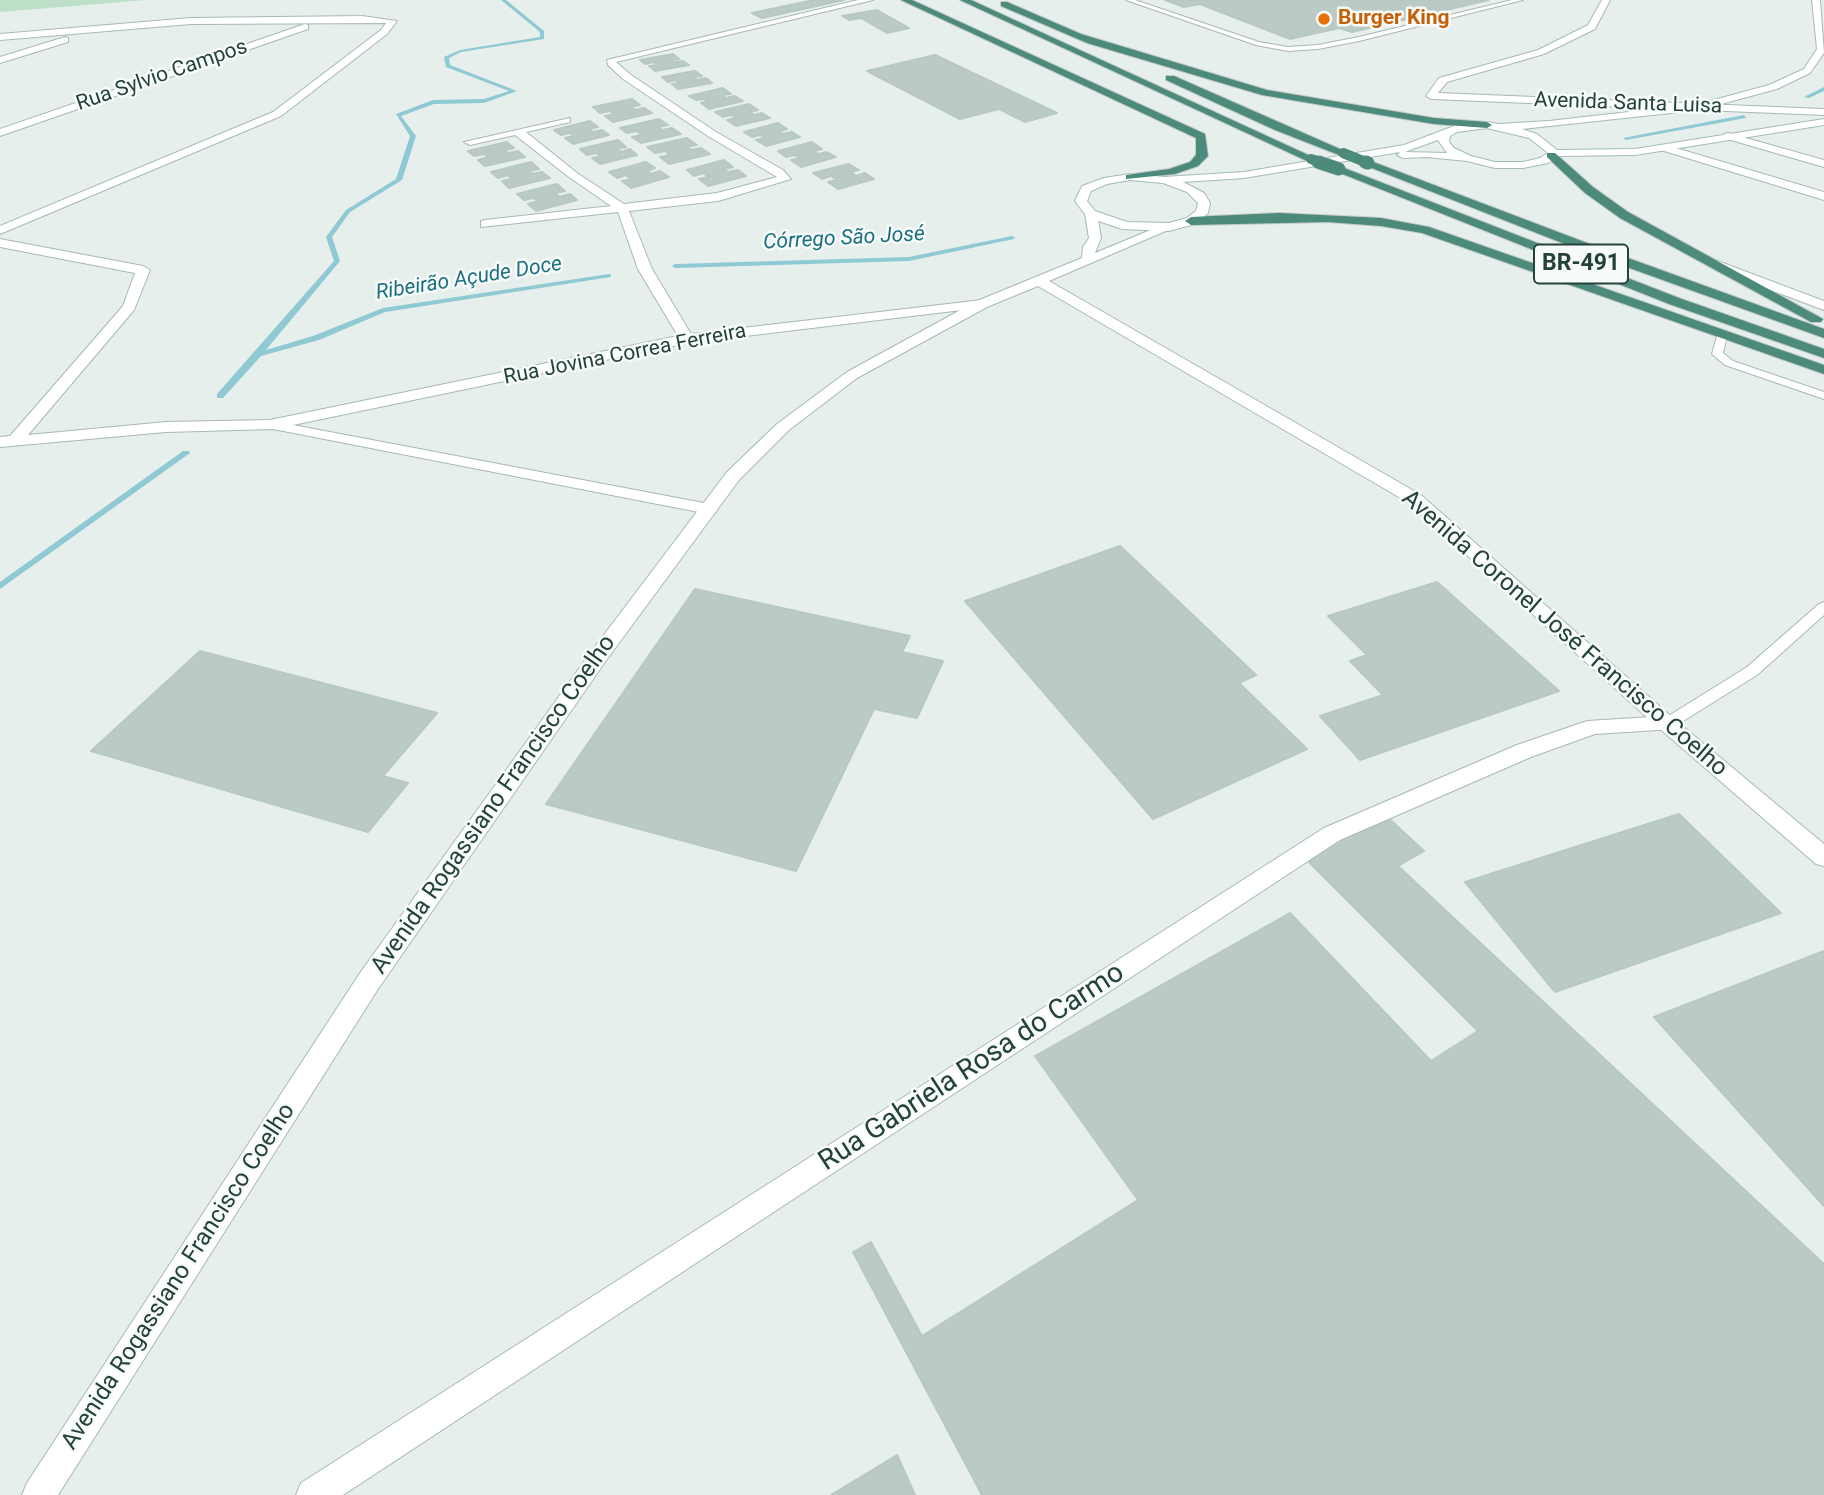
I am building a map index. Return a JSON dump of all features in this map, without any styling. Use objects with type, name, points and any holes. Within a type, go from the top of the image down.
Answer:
[{"type":"highway","points":[[905,0],[1201,136],[1202,156],[1194,164],[1171,172],[1130,177]]},
{"type":"highway","name":"BR-491","points":[[964,0],[1311,159],[1674,301],[1824,354]]},
{"type":"highway","name":"BR-491","points":[[995,0],[1279,128],[1590,249],[1824,334]]},
{"type":"highway","points":[[1079,36],[1170,66],[1266,93],[1434,121],[1492,126]]},
{"type":"highway","points":[[1553,154],[1589,190],[1624,215],[1824,322]]},
{"type":"highway","points":[[1191,221],[1328,218],[1381,222],[1425,230],[1503,255],[1722,336],[1824,370]]},
{"type":"street","points":[[485,225],[718,197],[785,179],[779,172],[712,134],[627,77],[611,63],[612,60],[869,0]]},
{"type":"street","name":"Avenida Santa Luisa","points":[[1606,0],[1592,27],[1541,52],[1443,80],[1432,96],[1824,112]]},
{"type":"street","points":[[1088,258],[1089,247],[1095,238],[1091,214],[1081,201],[1086,189],[1104,180],[1130,177],[1164,180],[1244,175],[1406,148],[1461,127],[1549,124],[1699,107],[1773,87],[1807,71],[1822,49],[1816,0]]},
{"type":"street","name":"Rua Sylvio Campos","points":[[0,133],[323,20]]},
{"type":"street","points":[[0,37],[191,21],[391,21],[384,32],[277,114],[0,230]]},
{"type":"street","points":[[0,60],[102,29]]},
{"type":"street","points":[[470,142],[566,120]]},
{"type":"street","points":[[1091,214],[1126,226],[1169,227],[1191,221],[1202,213],[1204,203],[1214,191],[1235,182],[1388,156],[1427,153],[1467,158],[1494,165],[1523,165],[1544,161],[1553,154],[1635,152],[1824,122]]},
{"type":"street","points":[[1492,126],[1533,136],[1546,144],[1553,154]]},
{"type":"street","points":[[517,131],[573,175],[622,208],[645,269],[687,339]]},
{"type":"street","points":[[1445,134],[1443,142],[1450,150],[1467,158]]},
{"type":"street","points":[[1728,136],[1824,164]]},
{"type":"street","points":[[1665,148],[1824,196]]},
{"type":"street","points":[[1164,180],[1191,189],[1204,203]]},
{"type":"street","name":"Avenida Rogassiano Francisco Coelho","points":[[39,1495],[369,982],[598,657],[733,476],[783,427],[842,382],[982,304],[1088,258],[1108,253],[1169,227]]},
{"type":"street","points":[[0,243],[143,270],[129,307],[8,441]]},
{"type":"street","points":[[1708,261],[1824,306]]},
{"type":"street","name":"Avenida Coronel José Francisco Coelho","points":[[1038,280],[1416,499],[1667,724],[1824,857]]},
{"type":"street","name":"Rua Jovina Correa Ferreira","points":[[8,441],[166,428],[270,425],[687,339],[982,304]]},
{"type":"street","name":"Rua Jovina Correa Ferreira","points":[[270,425],[709,509]]},
{"type":"street","name":"Rua Gabriela Rosa do Carmo","points":[[313,1495],[1332,834],[1524,751],[1594,726],[1667,724]]},
{"type":"lane","points":[[1129,0],[1258,44],[1288,49],[1318,47],[1359,39],[1520,0]]},
{"type":"lane","points":[[1722,336],[1717,354],[1729,363],[1824,396]]},
{"type":"lane","points":[[1667,724],[1752,671],[1824,607]]},
{"type":"green space","points":[[0,0],[146,0],[0,12]]},
{"type":"building","points":[[814,0],[844,0],[762,18],[752,13]]},
{"type":"building","points":[[1165,0],[1489,0],[1352,32],[1339,28],[1290,39],[1200,4],[1184,7]]},
{"type":"building","points":[[877,10],[909,28],[887,33],[861,18],[849,20],[842,16]]},
{"type":"building","points":[[673,54],[679,59],[671,60],[683,61],[689,65],[655,71],[649,66],[657,65],[654,62],[645,64],[640,60]]},
{"type":"building","points":[[935,55],[1057,113],[1025,122],[999,109],[960,119],[867,71]]},
{"type":"building","points":[[695,71],[702,76],[694,77],[697,80],[706,78],[712,83],[678,89],[672,84],[679,83],[676,80],[668,82],[662,77]]},
{"type":"building","points":[[723,88],[731,94],[723,95],[726,98],[735,96],[743,101],[709,109],[701,103],[709,101],[696,100],[689,96]]},
{"type":"building","points":[[632,99],[640,105],[631,107],[635,110],[644,108],[652,113],[613,122],[605,116],[614,114],[610,111],[600,113],[593,107]]},
{"type":"building","points":[[749,104],[758,110],[750,112],[754,115],[762,113],[770,118],[736,126],[727,120],[736,118],[731,115],[723,117],[715,112]]},
{"type":"building","points":[[659,119],[668,125],[658,127],[663,130],[672,128],[681,134],[641,143],[632,137],[642,135],[637,131],[627,133],[620,128]]},
{"type":"building","points":[[590,121],[598,127],[589,129],[593,132],[602,130],[609,135],[573,144],[565,138],[574,136],[570,133],[561,135],[554,130]]},
{"type":"building","points":[[778,123],[787,129],[779,131],[783,134],[792,132],[800,137],[766,146],[756,140],[765,138],[760,135],[752,137],[744,132]]},
{"type":"building","points":[[687,138],[697,145],[687,147],[691,150],[701,148],[710,154],[669,164],[660,157],[670,155],[665,151],[655,153],[647,147]]},
{"type":"building","points":[[618,140],[626,147],[617,149],[620,152],[630,149],[637,155],[600,164],[592,158],[601,156],[596,153],[587,155],[580,149]]},
{"type":"building","points":[[507,142],[514,148],[505,150],[508,153],[518,151],[525,157],[485,166],[478,160],[488,157],[484,154],[474,156],[468,151]]},
{"type":"building","points":[[812,142],[822,149],[814,151],[818,154],[827,152],[836,157],[801,167],[791,160],[799,158],[795,155],[786,157],[778,151]]},
{"type":"building","points":[[724,160],[733,167],[724,169],[728,172],[738,170],[746,176],[708,186],[699,179],[708,177],[704,173],[694,176],[687,170]]},
{"type":"building","points":[[531,162],[539,169],[529,171],[532,174],[542,172],[550,178],[509,188],[502,181],[512,179],[508,175],[498,178],[491,172]]},
{"type":"building","points":[[646,162],[655,168],[647,171],[651,174],[660,171],[669,177],[631,188],[622,181],[631,179],[626,175],[617,178],[609,172]]},
{"type":"building","points":[[849,164],[859,170],[851,172],[856,176],[865,173],[874,179],[838,189],[828,182],[837,180],[831,176],[822,179],[813,173]]},
{"type":"building","points":[[557,184],[565,191],[555,193],[559,197],[570,194],[577,200],[536,211],[528,204],[538,201],[534,198],[524,200],[517,194]]},
{"type":"building","points":[[1120,546],[1256,675],[1239,683],[1307,749],[1153,819],[965,601]]},
{"type":"building","points":[[1437,582],[1559,691],[1360,760],[1320,716],[1383,695],[1350,661],[1367,655],[1328,616]]},
{"type":"building","points":[[695,589],[910,636],[902,652],[943,661],[917,718],[874,709],[796,871],[546,804]]},
{"type":"building","points":[[200,651],[437,713],[383,776],[408,783],[368,832],[91,751]]},
{"type":"building","points":[[1679,814],[1781,913],[1555,992],[1465,882]]},
{"type":"building","points":[[1385,815],[1424,851],[1398,866],[1824,1264],[1824,1495],[982,1495],[853,1252],[871,1242],[922,1336],[1138,1200],[1035,1056],[1290,913],[1431,1061],[1478,1031],[1305,858]]},
{"type":"building","points":[[1824,951],[1824,1206],[1654,1017]]},
{"type":"building","points":[[897,1455],[915,1495],[831,1495]]},
{"type":"waterway","name":"Ribeirão Açude Doce","points":[[258,354],[337,261],[329,237],[348,211],[399,180],[413,136],[398,115],[433,102],[484,101],[514,91],[448,66],[446,57],[460,51],[542,38],[542,32],[503,0]]},
{"type":"waterway","name":"Córrego São José","points":[[1807,97],[1824,89]]},
{"type":"waterway","name":"Córrego São José","points":[[1626,138],[1744,117]]},
{"type":"waterway","name":"Córrego São José","points":[[675,266],[909,259],[1012,238]]},
{"type":"waterway","name":"Ribeirão Açude Doce","points":[[258,354],[316,338],[383,310],[609,276]]},
{"type":"waterway","name":"Ribeirão Açude Doce","points":[[220,396],[258,354]]},
{"type":"waterway","name":"Ribeirão Açude Doce","points":[[0,586],[186,453]]},
{"type":"place","name":"Burger King","points":[[1324,19]]}]
